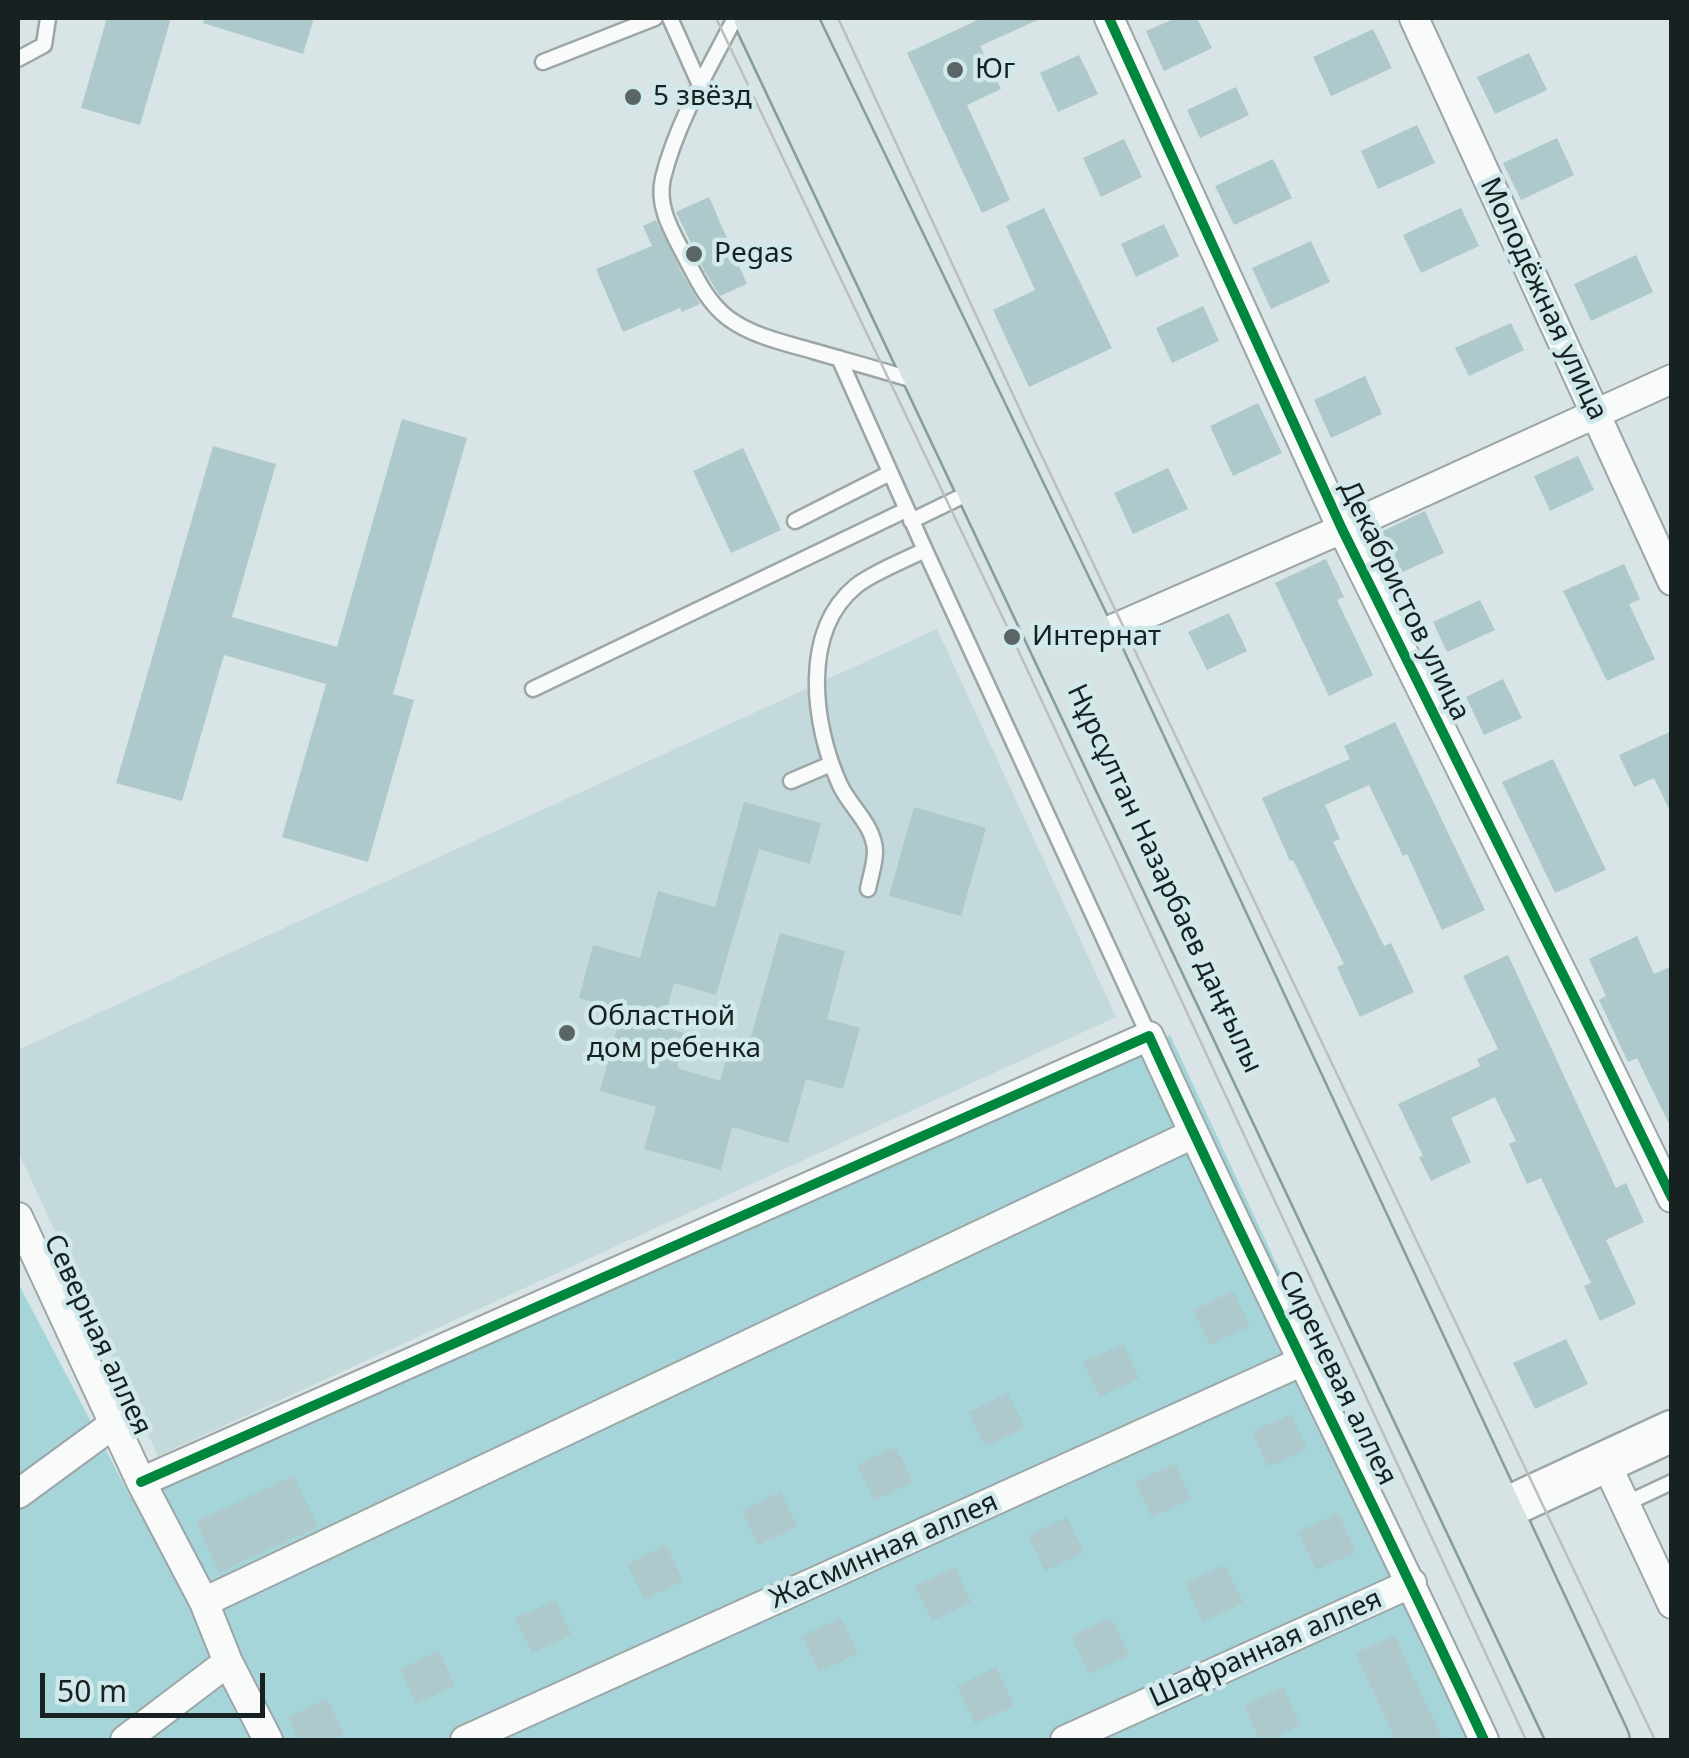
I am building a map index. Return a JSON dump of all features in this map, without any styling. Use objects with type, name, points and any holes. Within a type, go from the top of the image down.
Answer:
[{"type":"main road","name":"Нұрсұлтан Назарбаев даңғылы","points":[[757,18],[929,384],[1483,1518],[1606,1740]]},
{"type":"main road","name":"Нұрсұлтан Назарбаев даңғылы","points":[[794,18],[1092,638],[1483,1518],[1571,1740]]},
{"type":"street","name":"Декабристов улица","points":[[1109,18],[1342,529],[1672,1198]]},
{"type":"street","name":"Молодёжная улица","points":[[1414,18],[1672,581]]},
{"type":"street","points":[[1092,638],[1672,378]]},
{"type":"street","points":[[141,1482],[1149,1036]]},
{"type":"street","name":"Сиреневая аллея","points":[[1149,1036],[1484,1740]]},
{"type":"street","points":[[204,1602],[1193,1134]]},
{"type":"street","name":"Северная аллея","points":[[18,1217],[141,1482],[204,1602],[228,1662],[268,1740]]},
{"type":"street","name":"Жасминная аллея","points":[[465,1740],[1303,1361]]},
{"type":"street","points":[[18,1494],[114,1423]]},
{"type":"street","points":[[1483,1518],[1672,1431]]},
{"type":"street","points":[[1606,1461],[1672,1604]]},
{"type":"street","name":"Шафранная аллея","points":[[1065,1740],[1412,1583]]},
{"type":"street","points":[[125,1740],[228,1662]]},
{"type":"lane","points":[[18,58],[44,45],[48,18]]},
{"type":"lane","points":[[543,62],[655,18]]},
{"type":"lane","points":[[670,18],[700,86]]},
{"type":"lane","points":[[734,18],[700,86],[663,179],[661,198],[667,222],[704,294],[730,319],[777,340],[929,384]]},
{"type":"lane","points":[[839,358],[1149,1036]]},
{"type":"lane","points":[[795,521],[890,472]]},
{"type":"lane","points":[[533,689],[909,515],[980,488]]},
{"type":"lane","points":[[868,890],[876,854],[873,836],[842,790],[825,749],[816,684],[818,655],[832,613],[858,584],[924,550]]},
{"type":"lane","points":[[791,781],[831,764]]},
{"type":"lane","points":[[1625,1504],[1672,1482]]},
{"type":"shaded area","name":"Областной дом ребенка","points":[[937,629],[1116,1017],[158,1456],[18,1151],[18,1050]]},
{"type":"shaded area","points":[[1170,1035],[1498,1740],[18,1740],[18,1283],[131,1498]]},
{"type":"building","points":[[107,18],[171,18],[140,125],[81,108]]},
{"type":"building","points":[[204,18],[314,18],[303,54],[203,23]]},
{"type":"building","points":[[982,18],[1042,18],[980,46],[1001,89],[967,105],[1010,200],[982,213],[907,53]]},
{"type":"building","points":[[1176,18],[1197,18],[1212,48],[1164,71],[1146,31]]},
{"type":"building","points":[[1373,29],[1392,68],[1331,96],[1313,57]]},
{"type":"building","points":[[1529,53],[1547,90],[1495,114],[1477,77]]},
{"type":"building","points":[[1079,55],[1098,94],[1058,112],[1040,73]]},
{"type":"building","points":[[1236,87],[1249,115],[1200,138],[1187,110]]},
{"type":"building","points":[[1417,125],[1435,163],[1378,189],[1361,151]]},
{"type":"building","points":[[1557,138],[1574,175],[1521,200],[1503,163]]},
{"type":"building","points":[[1124,139],[1142,177],[1101,197],[1083,158]]},
{"type":"building","points":[[1273,159],[1292,198],[1234,225],[1215,186]]},
{"type":"building","points":[[709,197],[747,284],[720,296],[676,212]]},
{"type":"building","points":[[1044,208],[1112,348],[1029,387],[993,310],[1035,290],[1006,226]]},
{"type":"building","points":[[1461,208],[1479,246],[1421,273],[1403,235]]},
{"type":"building","points":[[656,220],[700,304],[682,312],[680,308],[623,332],[596,269],[652,246],[643,226]]},
{"type":"building","points":[[1164,224],[1179,256],[1136,277],[1121,244]]},
{"type":"building","points":[[1311,241],[1330,282],[1271,309],[1252,268]]},
{"type":"building","points":[[1636,255],[1653,292],[1591,321],[1574,284]]},
{"type":"building","points":[[1203,306],[1219,341],[1172,363],[1156,328]]},
{"type":"building","points":[[1511,323],[1524,350],[1469,376],[1455,348]]},
{"type":"building","points":[[1365,376],[1382,414],[1331,438],[1314,400]]},
{"type":"building","points":[[1258,403],[1282,453],[1233,476],[1210,426]]},
{"type":"building","points":[[402,419],[467,438],[393,694],[414,700],[368,862],[282,837],[326,684],[224,655],[182,801],[116,783],[213,446],[276,464],[232,617],[337,647]]},
{"type":"building","points":[[743,448],[781,530],[731,553],[693,471]]},
{"type":"building","points":[[1578,456],[1594,490],[1550,511],[1534,476]]},
{"type":"building","points":[[1168,468],[1188,509],[1133,534],[1114,493]]},
{"type":"building","points":[[1425,511],[1444,553],[1400,573],[1381,532]]},
{"type":"building","points":[[1326,559],[1344,597],[1337,600],[1373,675],[1329,696],[1275,583]]},
{"type":"building","points":[[1624,564],[1640,599],[1629,604],[1655,659],[1607,681],[1563,591]]},
{"type":"building","points":[[1480,600],[1495,630],[1447,652],[1433,622]]},
{"type":"building","points":[[1229,613],[1247,651],[1207,670],[1188,632]]},
{"type":"building","points":[[1503,679],[1522,718],[1484,735],[1466,697]]},
{"type":"building","points":[[1395,722],[1485,910],[1442,930],[1369,785],[1325,805],[1340,839],[1333,842],[1384,946],[1391,943],[1414,992],[1360,1017],[1337,967],[1344,964],[1262,798],[1350,759],[1344,746]]},
{"type":"building","points":[[1672,731],[1672,815],[1654,778],[1634,787],[1619,755]]},
{"type":"building","points":[[1553,759],[1606,870],[1555,893],[1502,782]]},
{"type":"building","points":[[744,802],[821,823],[810,864],[759,849],[716,995],[674,983],[662,1026],[686,1034],[677,1068],[720,1081],[728,1053],[745,1058],[780,933],[845,951],[827,1019],[860,1028],[843,1089],[806,1079],[788,1143],[732,1127],[721,1170],[644,1149],[656,1107],[600,1091],[622,1010],[579,998],[593,945],[640,958],[658,891],[715,907]]},
{"type":"building","points":[[914,807],[986,828],[961,916],[889,896]]},
{"type":"building","points":[[1637,936],[1654,974],[1672,966],[1672,1130],[1637,1058],[1628,1062],[1599,1000],[1606,996],[1589,959]]},
{"type":"building","points":[[1508,955],[1616,1188],[1626,1183],[1644,1222],[1606,1240],[1636,1304],[1600,1321],[1584,1286],[1591,1283],[1541,1178],[1527,1184],[1509,1144],[1516,1141],[1495,1097],[1451,1118],[1471,1162],[1431,1181],[1398,1104],[1480,1066],[1477,1059],[1498,1049],[1463,976]]},
{"type":"building","points":[[1233,1291],[1250,1326],[1210,1345],[1193,1310]]},
{"type":"building","points":[[1566,1339],[1588,1384],[1535,1409],[1513,1363]]},
{"type":"building","points":[[1123,1344],[1139,1379],[1100,1397],[1083,1362]]},
{"type":"building","points":[[1008,1393],[1025,1428],[985,1447],[969,1412]]},
{"type":"building","points":[[1291,1414],[1307,1449],[1268,1467],[1252,1432]]},
{"type":"building","points":[[896,1447],[913,1482],[874,1500],[857,1465]]},
{"type":"building","points":[[1175,1464],[1191,1499],[1152,1517],[1135,1482]]},
{"type":"building","points":[[294,1476],[318,1527],[219,1572],[196,1521]]},
{"type":"building","points":[[781,1492],[797,1527],[758,1545],[742,1510]]},
{"type":"building","points":[[1338,1513],[1356,1552],[1316,1570],[1298,1532]]},
{"type":"building","points":[[1067,1517],[1084,1552],[1045,1571],[1028,1536]]},
{"type":"building","points":[[666,1545],[683,1581],[644,1599],[627,1564]]},
{"type":"building","points":[[1225,1565],[1243,1603],[1203,1622],[1185,1583]]},
{"type":"building","points":[[955,1567],[971,1602],[932,1621],[915,1586]]},
{"type":"building","points":[[555,1600],[571,1635],[532,1653],[515,1618]]},
{"type":"building","points":[[1111,1617],[1129,1656],[1089,1674],[1071,1636]]},
{"type":"building","points":[[841,1618],[858,1653],[819,1672],[802,1636]]},
{"type":"building","points":[[1395,1635],[1443,1740],[1396,1740],[1355,1653]]},
{"type":"building","points":[[439,1651],[455,1686],[416,1704],[400,1669]]},
{"type":"building","points":[[996,1667],[1014,1706],[975,1724],[957,1686]]},
{"type":"building","points":[[1283,1687],[1301,1725],[1269,1740],[1260,1740],[1244,1705]]},
{"type":"building","points":[[327,1699],[344,1734],[331,1740],[299,1740],[288,1717]]},
{"type":"tram line","points":[[716,18],[1012,637],[1526,1740]]},
{"type":"tram line","points":[[838,18],[1028,427],[1655,1740]]},
{"type":"cycle path","points":[[1109,18],[1342,529],[1672,1198]]},
{"type":"cycle path","points":[[141,1482],[1149,1036],[1484,1740]]},
{"type":"place","name":"Юг","points":[[955,70]]},
{"type":"place","name":"5 звёзд","points":[[633,97]]},
{"type":"place","name":"Pegas","points":[[694,254]]},
{"type":"place","name":"Интернат","points":[[1012,637]]},
{"type":"place","name":"Областной дом ребенка","points":[[567,1033]]}]
